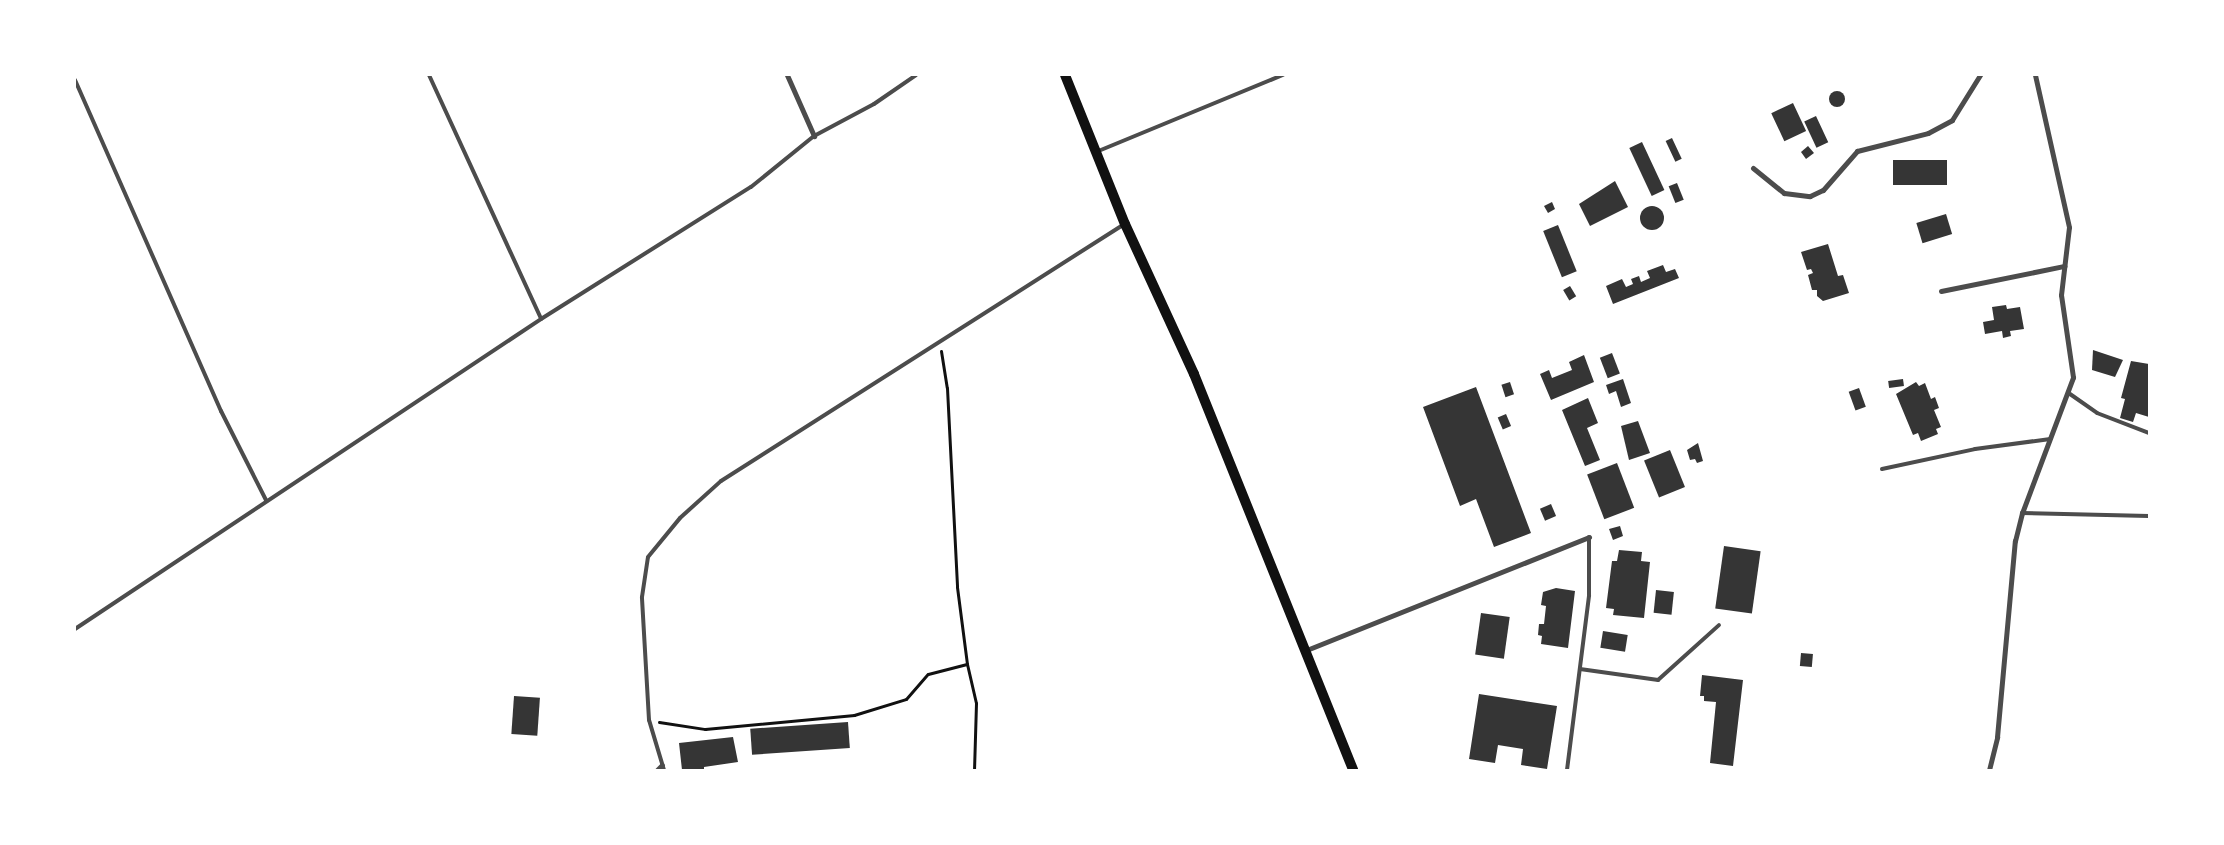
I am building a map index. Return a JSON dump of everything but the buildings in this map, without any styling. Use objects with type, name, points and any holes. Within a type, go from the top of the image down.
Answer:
[{"type":"main road","points":[[1065,75],[1125,224],[1194,374],[1304,652],[1353,770]]},
{"type":"street","points":[[788,75],[814,136]]},
{"type":"street","points":[[1753,168],[1784,193],[1810,196],[1823,190],[1857,151],[1928,133],[1952,120],[1980,75]]},
{"type":"street","points":[[1989,770],[1997,737],[2015,541],[2022,512],[2050,439],[2070,394],[2073,362],[2062,313],[2064,266],[2070,242],[2069,227],[2035,75]]},
{"type":"street","points":[[1941,292],[2064,266]]},
{"type":"street","points":[[1304,652],[1589,537]]},
{"type":"street","points":[[657,770],[663,768]]},
{"type":"lane","points":[[429,75],[541,319]]},
{"type":"lane","points":[[75,629],[266,500],[541,319],[751,187],[814,136],[874,104],[916,75]]},
{"type":"lane","points":[[1096,152],[1283,75]]},
{"type":"lane","points":[[75,80],[221,412],[266,500]]},
{"type":"lane","points":[[663,768],[649,720],[642,597],[648,557],[680,518],[722,482],[1125,224]]},
{"type":"lane","points":[[2070,394],[2097,413],[2149,434]]},
{"type":"lane","points":[[1882,469],[1975,449],[2050,439]]},
{"type":"lane","points":[[2022,512],[2149,516]]},
{"type":"lane","points":[[1567,770],[1589,595],[1589,537]]},
{"type":"lane","points":[[1580,669],[1658,680],[1719,625]]},
{"type":"path","points":[[940,342],[946,388],[957,587],[967,664],[976,703],[974,770]]},
{"type":"path","points":[[649,720],[705,729],[854,715],[906,699],[928,674],[967,664]]}]
